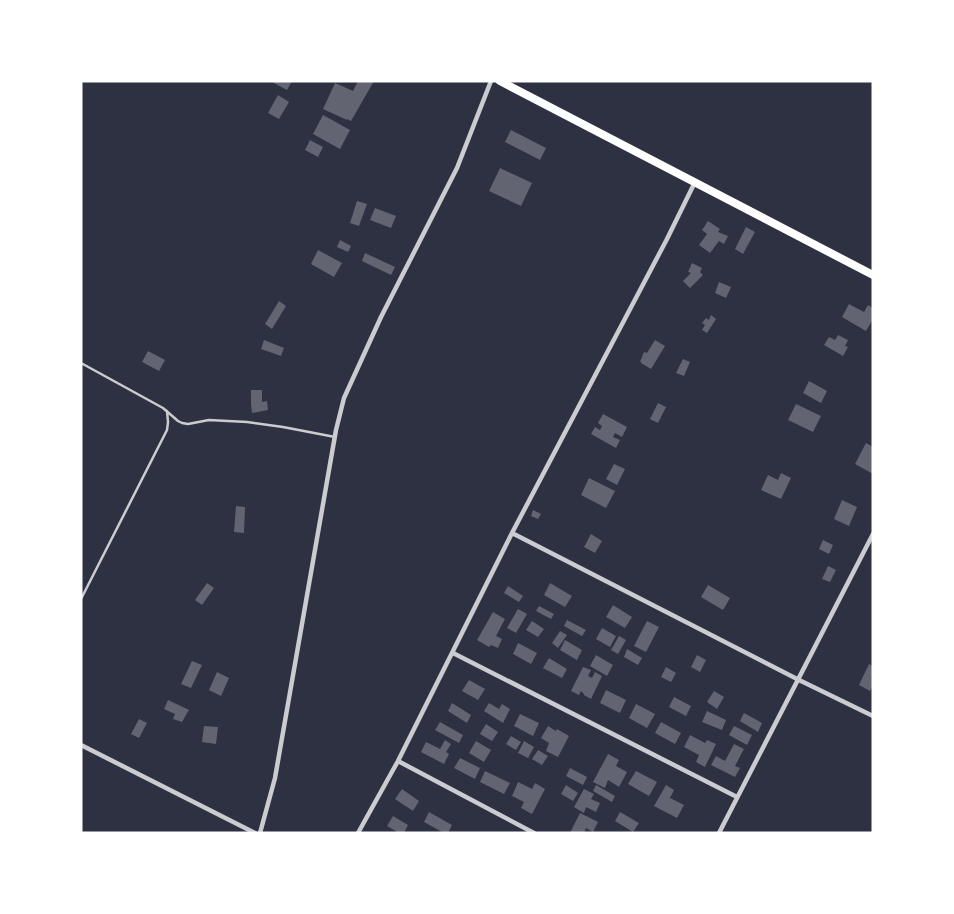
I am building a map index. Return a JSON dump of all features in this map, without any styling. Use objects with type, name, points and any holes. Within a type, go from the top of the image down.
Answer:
[{"type":"highway","points":[[500,81],[873,275]]},
{"type":"street","points":[[260,833],[275,778],[335,437],[344,398],[381,317],[457,168],[491,81]]},
{"type":"street","points":[[358,833],[398,762],[512,533],[667,239],[695,182]]},
{"type":"street","points":[[512,533],[873,716]]},
{"type":"street","points":[[719,833],[873,534]]},
{"type":"street","points":[[453,653],[737,797]]},
{"type":"street","points":[[81,745],[254,833]]},
{"type":"street","points":[[398,762],[534,833]]},
{"type":"lane","points":[[81,363],[135,392],[185,424],[209,420],[247,422],[335,437]]},
{"type":"lane","points":[[81,599],[167,430],[166,411]]},
{"type":"building","points":[[270,81],[292,81],[287,90]]},
{"type":"building","points":[[358,81],[374,81],[351,121],[323,109],[335,83],[353,91]]},
{"type":"building","points":[[278,95],[289,102],[279,119],[268,113]]},
{"type":"building","points":[[323,115],[350,130],[340,149],[313,134]]},
{"type":"building","points":[[511,130],[546,148],[540,160],[505,142]]},
{"type":"building","points":[[310,140],[323,147],[318,157],[305,150]]},
{"type":"building","points":[[500,168],[532,183],[521,206],[489,191]]},
{"type":"building","points":[[357,201],[367,204],[359,226],[350,223]]},
{"type":"building","points":[[375,208],[396,216],[391,228],[370,220]]},
{"type":"building","points":[[708,221],[720,229],[718,232],[728,236],[724,244],[719,241],[710,253],[699,245],[707,234],[702,230]]},
{"type":"building","points":[[746,227],[755,232],[743,254],[735,249]]},
{"type":"building","points":[[340,240],[351,246],[348,252],[337,247]]},
{"type":"building","points":[[318,250],[342,263],[334,277],[311,264]]},
{"type":"building","points":[[365,253],[395,267],[391,275],[362,261]]},
{"type":"building","points":[[692,263],[702,268],[700,272],[703,275],[690,288],[683,281],[691,273],[688,272]]},
{"type":"building","points":[[719,282],[731,287],[726,298],[715,293]]},
{"type":"building","points":[[279,301],[286,306],[272,329],[265,324]]},
{"type":"building","points":[[849,304],[864,312],[868,305],[873,308],[873,319],[866,331],[842,317]]},
{"type":"building","points":[[711,315],[716,319],[707,333],[702,330],[705,325],[702,323],[706,318],[709,320]]},
{"type":"building","points":[[838,335],[848,340],[845,346],[848,347],[843,356],[824,345],[829,337],[835,340]]},
{"type":"building","points":[[264,340],[284,348],[281,356],[261,349]]},
{"type":"building","points":[[655,340],[665,346],[651,369],[640,362],[644,352],[647,353]]},
{"type":"building","points":[[148,351],[165,360],[159,371],[142,362]]},
{"type":"building","points":[[683,359],[690,362],[684,376],[676,373]]},
{"type":"building","points":[[809,381],[827,391],[821,403],[803,393]]},
{"type":"building","points":[[251,390],[262,390],[262,402],[267,401],[268,410],[252,413]]},
{"type":"building","points":[[658,403],[666,407],[658,423],[650,419]]},
{"type":"building","points":[[796,404],[821,416],[813,432],[788,420]]},
{"type":"building","points":[[603,414],[627,427],[622,437],[615,433],[613,437],[620,440],[616,448],[591,434],[595,427],[600,430],[602,426],[598,423]]},
{"type":"building","points":[[866,443],[873,447],[873,474],[855,464]]},
{"type":"building","points":[[614,464],[625,469],[617,485],[606,479]]},
{"type":"building","points":[[781,473],[791,478],[781,499],[761,490],[768,475],[778,480]]},
{"type":"building","points":[[589,478],[615,491],[606,508],[581,495]]},
{"type":"building","points":[[842,500],[857,507],[849,526],[834,519]]},
{"type":"building","points":[[236,506],[245,507],[244,533],[234,532]]},
{"type":"building","points":[[533,510],[541,514],[538,519],[531,516]]},
{"type":"building","points":[[591,534],[602,541],[595,553],[584,547]]},
{"type":"building","points":[[823,540],[833,545],[829,554],[819,549]]},
{"type":"building","points":[[828,566],[836,570],[830,582],[822,579]]},
{"type":"building","points":[[207,583],[214,588],[202,605],[195,600]]},
{"type":"building","points":[[550,583],[572,596],[565,607],[544,595]]},
{"type":"building","points":[[708,585],[730,598],[723,610],[701,597]]},
{"type":"building","points":[[508,586],[523,596],[519,602],[504,593]]},
{"type":"building","points":[[613,605],[632,617],[625,628],[606,617]]},
{"type":"building","points":[[539,606],[554,614],[551,619],[536,611]]},
{"type":"building","points":[[518,609],[527,614],[516,633],[507,628]]},
{"type":"building","points":[[493,612],[505,619],[496,636],[502,639],[498,648],[491,645],[489,647],[477,640]]},
{"type":"building","points":[[567,620],[586,630],[582,636],[564,626]]},
{"type":"building","points":[[532,621],[544,629],[538,637],[526,630]]},
{"type":"building","points":[[647,621],[659,627],[646,652],[634,646]]},
{"type":"building","points":[[602,628],[616,636],[610,647],[596,639]]},
{"type":"building","points":[[560,631],[567,635],[558,648],[552,643]]},
{"type":"building","points":[[619,636],[626,640],[618,654],[611,650]]},
{"type":"building","points":[[565,640],[582,650],[577,660],[560,650]]},
{"type":"building","points":[[518,643],[537,653],[531,664],[513,654]]},
{"type":"building","points":[[627,649],[642,658],[638,665],[624,657]]},
{"type":"building","points":[[596,655],[613,665],[607,676],[590,666]]},
{"type":"building","points":[[697,655],[706,660],[700,672],[691,667]]},
{"type":"building","points":[[549,658],[567,669],[562,678],[543,668]]},
{"type":"building","points":[[192,661],[202,665],[191,688],[181,684]]},
{"type":"building","points":[[869,664],[873,666],[873,685],[870,691],[859,685]]},
{"type":"building","points":[[583,667],[591,670],[588,676],[592,678],[595,672],[602,676],[591,699],[581,691],[579,695],[571,691]]},
{"type":"building","points":[[666,667],[676,673],[671,682],[661,677]]},
{"type":"building","points":[[217,672],[229,678],[221,696],[209,690]]},
{"type":"building","points":[[469,680],[485,689],[478,700],[462,691]]},
{"type":"building","points":[[606,690],[626,700],[620,713],[600,703]]},
{"type":"building","points":[[714,691],[724,697],[717,709],[707,702]]},
{"type":"building","points":[[674,697],[691,706],[686,716],[669,707]]},
{"type":"building","points":[[168,700],[189,710],[182,722],[173,719],[175,714],[164,709]]},
{"type":"building","points":[[452,703],[471,715],[467,723],[448,711]]},
{"type":"building","points":[[489,703],[499,709],[502,704],[510,709],[503,723],[484,711]]},
{"type":"building","points":[[636,704],[655,714],[647,728],[629,718]]},
{"type":"building","points":[[707,711],[726,720],[722,730],[702,722]]},
{"type":"building","points":[[744,713],[762,723],[758,732],[740,721]]},
{"type":"building","points":[[520,714],[539,723],[533,736],[514,726]]},
{"type":"building","points":[[139,719],[147,723],[139,738],[131,734]]},
{"type":"building","points":[[440,722],[463,735],[459,743],[435,730]]},
{"type":"building","points":[[661,722],[681,733],[675,744],[655,733]]},
{"type":"building","points":[[486,724],[498,732],[492,741],[480,734]]},
{"type":"building","points":[[204,726],[218,727],[216,744],[202,742]]},
{"type":"building","points":[[548,726],[569,736],[558,757],[546,751],[549,743],[541,738]]},
{"type":"building","points":[[734,726],[752,735],[747,745],[729,735]]},
{"type":"building","points":[[690,735],[705,743],[707,740],[716,744],[705,767],[696,762],[699,755],[684,747]]},
{"type":"building","points":[[511,736],[521,742],[516,750],[506,744]]},
{"type":"building","points":[[445,740],[451,744],[446,752],[449,754],[444,764],[421,752],[426,742],[440,749]]},
{"type":"building","points":[[476,741],[491,750],[484,762],[469,753]]},
{"type":"building","points":[[524,741],[534,747],[528,758],[518,753]]},
{"type":"building","points":[[734,744],[744,749],[735,766],[740,768],[735,777],[711,765],[716,756],[725,761]]},
{"type":"building","points":[[538,750],[548,756],[542,765],[532,759]]},
{"type":"building","points":[[608,754],[619,760],[616,766],[627,772],[619,787],[608,780],[605,788],[593,782]]},
{"type":"building","points":[[460,758],[480,768],[475,779],[454,768]]},
{"type":"building","points":[[570,768],[587,777],[583,785],[566,776]]},
{"type":"building","points":[[485,771],[510,783],[504,794],[480,782]]},
{"type":"building","points":[[636,771],[657,782],[649,796],[628,784]]},
{"type":"building","points":[[518,782],[532,789],[535,783],[545,789],[532,814],[521,808],[524,802],[512,796]]},
{"type":"building","points":[[566,785],[578,793],[573,801],[561,794]]},
{"type":"building","points":[[596,785],[615,796],[612,802],[593,791]]},
{"type":"building","points":[[666,785],[674,790],[670,798],[684,805],[677,818],[654,806]]},
{"type":"building","points":[[402,789],[419,801],[413,811],[395,799]]},
{"type":"building","points":[[584,789],[594,794],[591,799],[600,803],[596,812],[586,807],[584,813],[574,807]]},
{"type":"building","points":[[429,812],[452,825],[448,833],[444,833],[424,822]]},
{"type":"building","points":[[620,812],[639,823],[633,832],[615,821]]},
{"type":"building","points":[[580,813],[598,822],[593,832],[586,828],[584,833],[570,833]]},
{"type":"building","points":[[393,816],[408,825],[404,833],[399,833],[387,826]]}]
